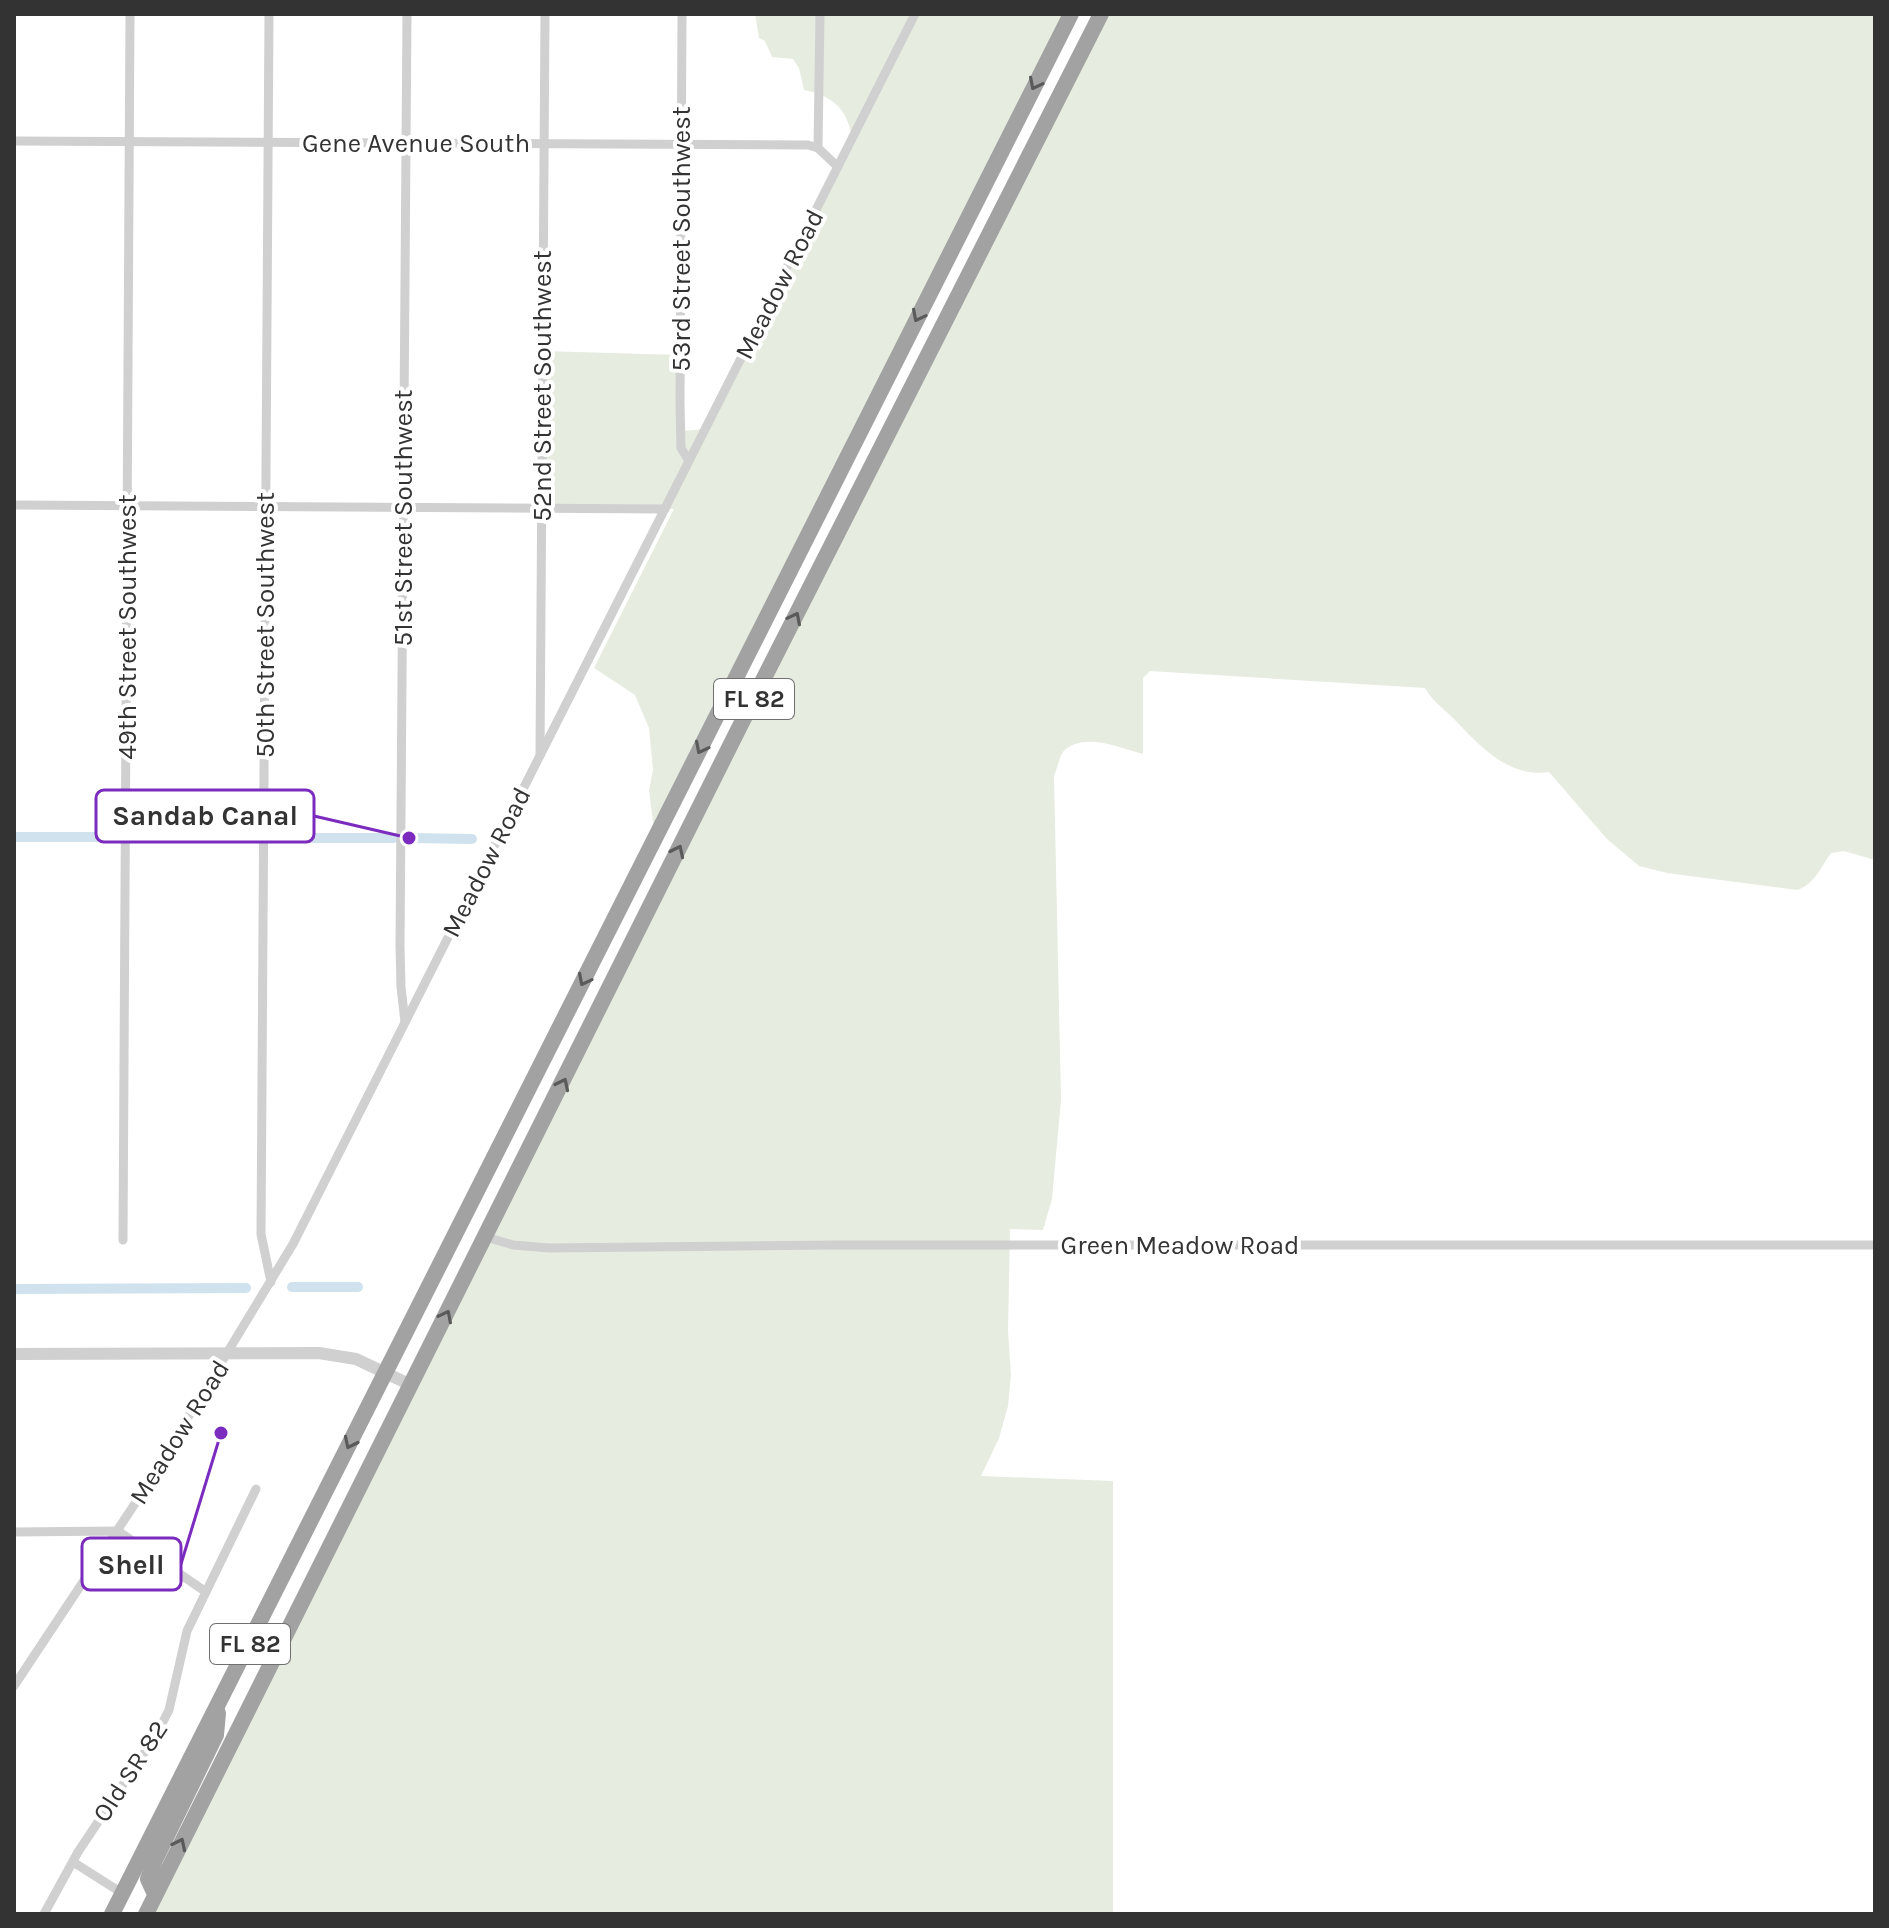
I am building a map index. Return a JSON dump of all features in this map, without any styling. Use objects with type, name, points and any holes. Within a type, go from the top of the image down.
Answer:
[{"type":"highway","name":"FL 82","points":[[112,1914],[1071,14]]},
{"type":"highway","name":"FL 82","points":[[146,1914],[759,688],[1101,14]]},
{"type":"highway","points":[[978,196],[1003,209]]},
{"type":"highway","points":[[155,1894],[148,1879],[151,1870],[174,1816],[216,1735],[219,1704]]},
{"type":"highway","points":[[122,1893],[127,1914]]},
{"type":"street","name":"49th Street Southwest","points":[[123,1240],[130,14]]},
{"type":"street","name":"50th Street Southwest","points":[[269,14],[261,1234],[271,1282]]},
{"type":"street","name":"51st Street Southwest","points":[[405,1022],[400,946],[407,14]]},
{"type":"street","name":"52nd Street Southwest","points":[[540,757],[545,14]]},
{"type":"street","name":"53rd Street Southwest","points":[[682,14],[681,448],[689,461]]},
{"type":"street","points":[[820,14],[818,148],[838,167]]},
{"type":"street","name":"Meadow Road","points":[[14,1686],[18,1673],[118,1531],[293,1244],[915,14]]},
{"type":"street","name":"Gene Avenue South","points":[[14,141],[808,145],[818,148]]},
{"type":"street","points":[[14,505],[665,509]]},
{"type":"street","name":"Green Meadow Road","points":[[486,1237],[513,1245],[549,1248],[1875,1245]]},
{"type":"street","points":[[14,1354],[332,1355],[356,1359],[411,1385]]},
{"type":"street","name":"Old SR 82","points":[[44,1914],[73,1862],[169,1710],[187,1631],[256,1489]]},
{"type":"street","points":[[14,1532],[118,1531],[206,1592]]},
{"type":"street","points":[[73,1862],[122,1893]]},
{"type":"shaded area","points":[[755,14],[1065,14],[654,830],[649,790],[653,770],[649,728],[635,695],[594,668],[674,509],[541,505],[542,351],[680,355],[682,431],[708,429],[852,139],[843,112],[831,100],[804,90],[799,68],[793,59],[772,57],[765,41],[759,38]]},
{"type":"shaded area","points":[[1107,14],[1875,14],[1875,860],[1844,851],[1831,853],[1813,880],[1797,890],[1667,873],[1639,866],[1607,839],[1549,772],[1521,770],[1496,758],[1438,705],[1425,688],[1150,671],[1143,678],[1143,754],[1102,743],[1080,743],[1063,752],[1054,776],[1061,1100],[1052,1199],[1043,1230],[1010,1229],[1008,1331],[1011,1375],[1008,1406],[999,1438],[981,1476],[1113,1481],[1113,1914],[152,1914],[764,690]]},
{"type":"waterway","points":[[14,837],[118,837]]},
{"type":"waterway","points":[[134,837],[256,838]]},
{"type":"waterway","points":[[271,838],[394,838]]},
{"type":"waterway","points":[[409,838],[472,839]]},
{"type":"waterway","points":[[292,1287],[358,1287]]},
{"type":"waterway","points":[[14,1289],[246,1288]]},
{"type":"place","name":"Sandab Canal","points":[[409,838]]},
{"type":"place","name":"Shell","points":[[221,1433]]}]
